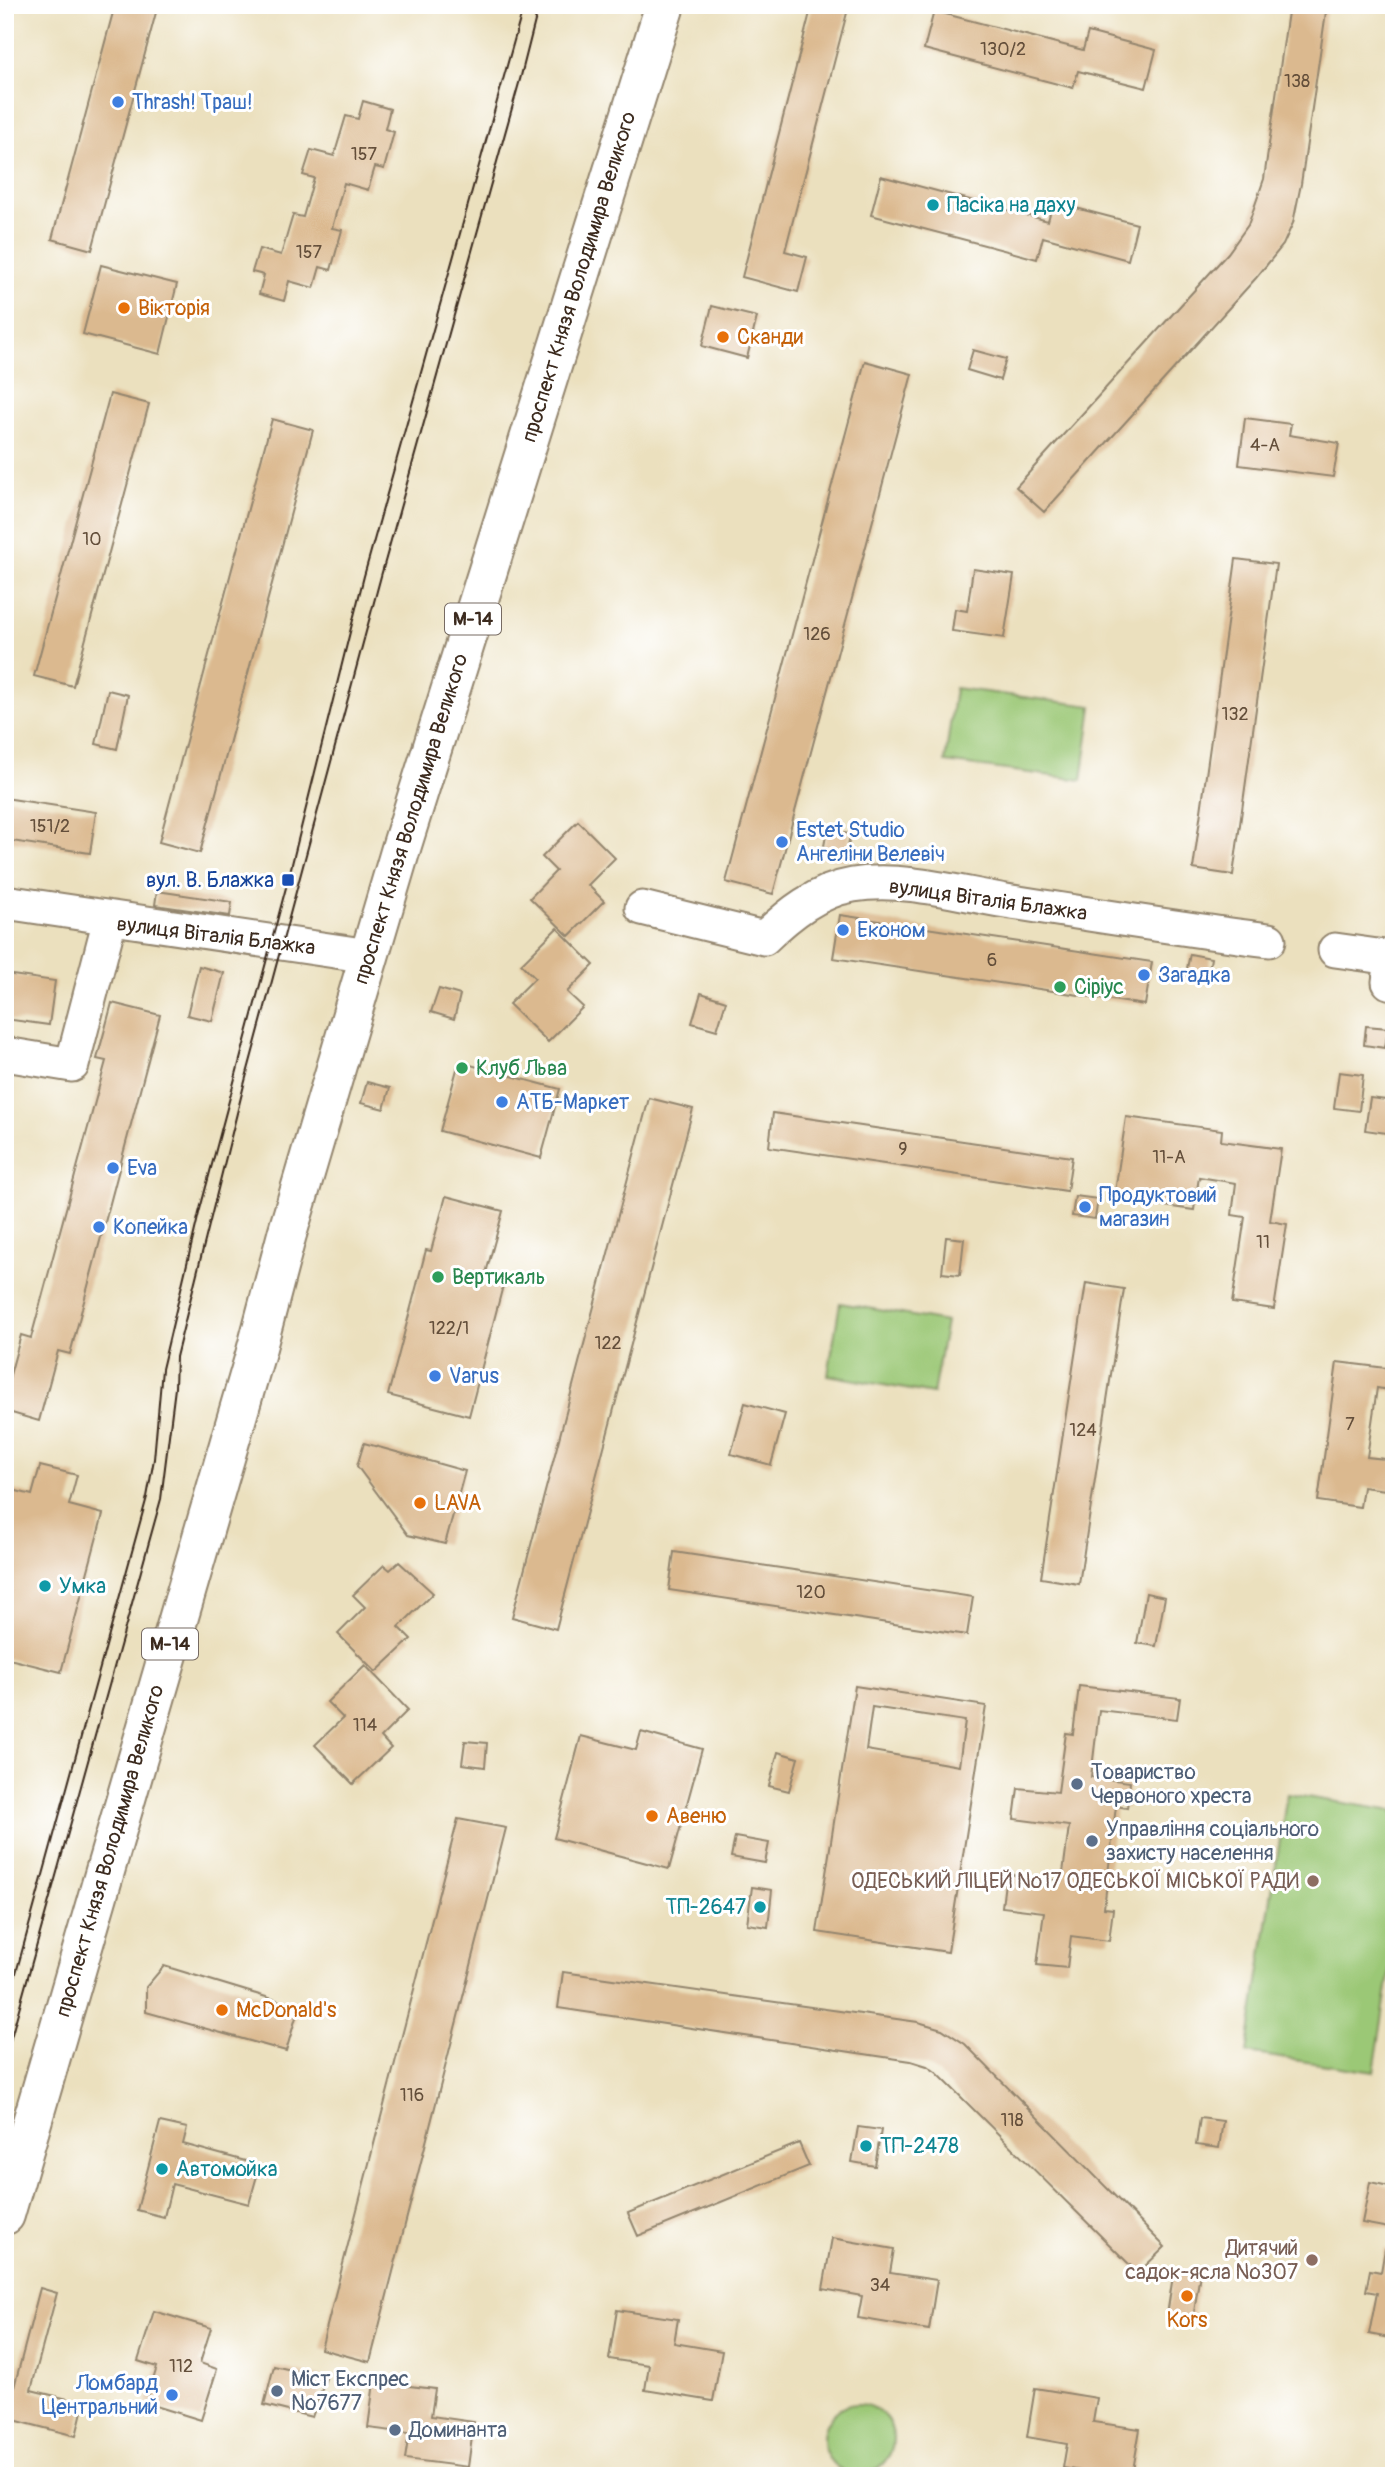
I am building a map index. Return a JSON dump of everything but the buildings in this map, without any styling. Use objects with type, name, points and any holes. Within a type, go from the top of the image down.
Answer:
[{"type":"highway","name":"проспект Князя Володимира Великого","points":[[5,2215],[369,956],[665,5]]},
{"type":"street","name":"вулиця Віталія Блажка","points":[[642,908],[764,938],[789,914],[820,896],[853,885],[902,884],[1163,926],[1269,940]]},
{"type":"street","points":[[5,902],[110,919]]},
{"type":"street","name":"вулиця Віталія Блажка","points":[[5,1054],[72,1065],[110,919],[369,956]]},
{"type":"street","points":[[1335,950],[1391,958],[1389,982],[1394,983]]},
{"type":"green space","points":[[955,688],[1092,706],[1082,780],[945,762]]},
{"type":"green space","points":[[840,1303],[946,1322],[933,1394],[828,1375]]},
{"type":"green space","points":[[1287,1794],[1394,1811],[1394,1943],[1374,2072],[1247,2053]]},
{"type":"green space","points":[[858,2404],[883,2414],[893,2439],[883,2464],[858,2474],[833,2464],[823,2439],[833,2414]]},
{"type":"tram line","points":[[5,2013],[147,1497],[154,1459],[162,1369],[199,1213],[288,880],[364,576],[524,5]]},
{"type":"tram line","points":[[5,2059],[161,1499],[175,1388],[176,1357],[244,1085],[539,5]]},
{"type":"place","name":"Thrash! Траш!","points":[[118,102]]},
{"type":"place","name":"Пасіка на даху","points":[[933,205]]},
{"type":"place","name":"Вікторія","points":[[124,308]]},
{"type":"place","name":"Сканди","points":[[723,337]]},
{"type":"place","name":"Estet Studio Ангеліни Велевіч","points":[[782,842]]},
{"type":"place","name":"вул. В. Блажка","points":[[288,880]]},
{"type":"place","name":"Економ","points":[[843,930]]},
{"type":"place","name":"Загадка","points":[[1144,975]]},
{"type":"place","name":"Сіріус","points":[[1060,987]]},
{"type":"place","name":"Клуб Льва","points":[[462,1068]]},
{"type":"place","name":"АТБ-Маркет","points":[[502,1102]]},
{"type":"place","name":"Eva","points":[[113,1168]]},
{"type":"place","name":"Продуктовий магазин","points":[[1085,1207]]},
{"type":"place","name":"Копейка","points":[[99,1227]]},
{"type":"place","name":"Вертикаль","points":[[438,1277]]},
{"type":"place","name":"Varus","points":[[435,1376]]},
{"type":"place","name":"LAVA","points":[[420,1503]]},
{"type":"place","name":"Умка","points":[[45,1586]]},
{"type":"place","name":"Товариство Червоного хреста","points":[[1077,1784]]},
{"type":"place","name":"Авеню","points":[[652,1816]]},
{"type":"place","name":"Управління соціального захисту населення","points":[[1092,1841]]},
{"type":"place","name":"ОДЕСЬКИЙ ЛІЦЕЙ №17 ОДЕСЬКОЇ МІСЬКОЇ РАДИ","points":[[1313,1881]]},
{"type":"place","name":"ТП-2647","points":[[760,1907]]},
{"type":"place","name":"McDonald's","points":[[222,2010]]},
{"type":"place","name":"ТП-2478","points":[[866,2146]]},
{"type":"place","name":"Автомойка","points":[[162,2169]]},
{"type":"place","name":"Дитячий садок-ясла №307","points":[[1312,2260]]},
{"type":"place","name":"Kors","points":[[1187,2296]]},
{"type":"place","name":"Міст Експрес №7677","points":[[277,2391]]},
{"type":"place","name":"Ломбард Центральний","points":[[172,2395]]},
{"type":"place","name":"Доминанта","points":[[395,2430]]}]
